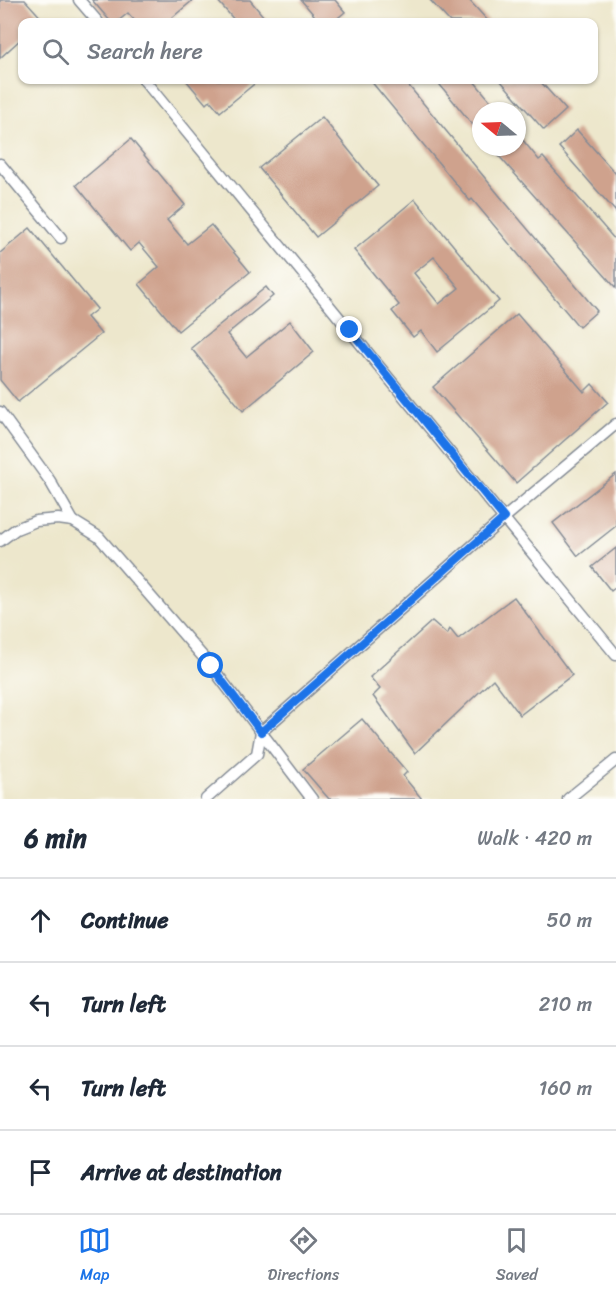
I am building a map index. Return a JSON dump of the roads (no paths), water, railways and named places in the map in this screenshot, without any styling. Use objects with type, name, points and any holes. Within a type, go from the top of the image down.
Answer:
[{"type":"street","points":[[79,0],[95,18]]},
{"type":"street","points":[[147,84],[616,655]]},
{"type":"street","points":[[0,164],[61,238]]},
{"type":"street","points":[[0,412],[50,481],[73,521],[99,537],[211,666],[312,799]]},
{"type":"street","points":[[206,799],[257,754],[261,732],[504,518],[616,424]]},
{"type":"street","points":[[0,541],[16,529],[36,521],[73,521]]},
{"type":"street","points":[[568,799],[616,760]]}]
